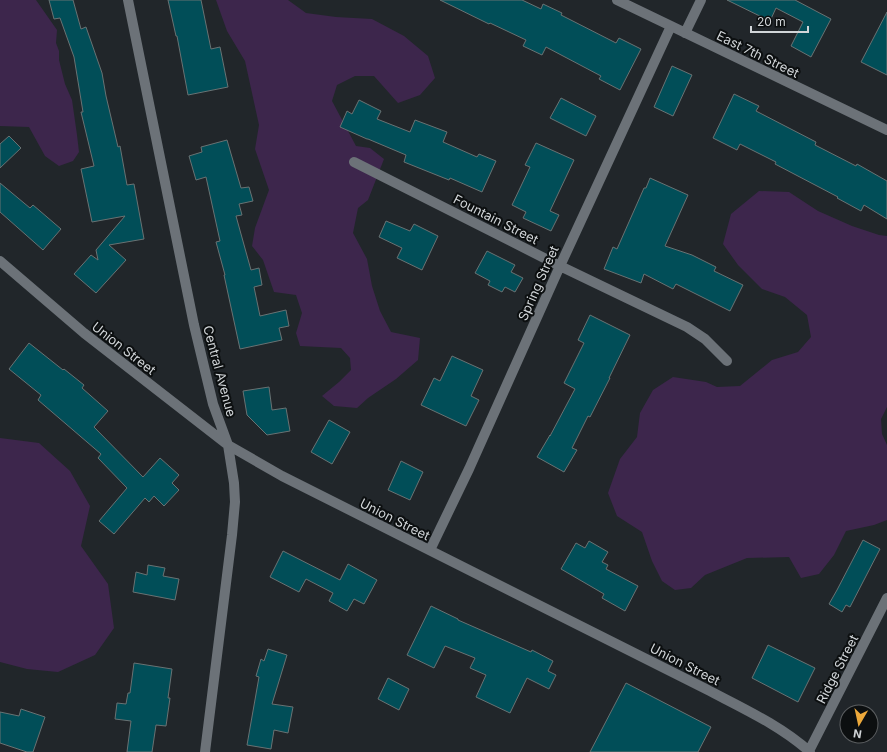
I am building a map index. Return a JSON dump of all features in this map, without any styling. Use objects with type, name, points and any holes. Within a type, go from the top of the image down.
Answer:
[{"type":"street","name":"Central Avenue","points":[[128,0],[194,325],[212,397],[228,446],[234,483],[235,502],[229,559],[205,752]]},
{"type":"street","name":"East 7th Street","points":[[617,0],[887,130]]},
{"type":"street","points":[[685,33],[701,0]]},
{"type":"street","name":"Spring Street","points":[[430,550],[671,26]]},
{"type":"street","name":"Fountain Street","points":[[354,162],[560,266],[687,327],[705,338],[727,361]]},
{"type":"street","name":"Union Street","points":[[0,261],[84,333],[228,446],[282,476],[706,689],[774,725],[796,740],[810,752]]},
{"type":"street","name":"Ridge Street","points":[[810,752],[887,598]]},
{"type":"shaded area","points":[[0,0],[36,0],[57,30],[56,43],[59,51],[59,60],[65,84],[72,100],[77,135],[79,152],[73,161],[59,166],[45,156],[29,127],[0,126]]},
{"type":"shaded area","points":[[216,0],[288,0],[306,13],[336,17],[372,19],[404,36],[428,56],[435,78],[420,95],[398,103],[374,76],[355,76],[337,85],[332,101],[356,146],[370,148],[384,159],[368,200],[358,208],[353,233],[367,259],[372,286],[380,311],[391,332],[420,338],[418,360],[396,379],[368,398],[357,408],[334,406],[322,396],[351,370],[350,358],[341,348],[300,346],[296,333],[302,313],[296,295],[274,292],[263,260],[252,246],[255,228],[269,190],[255,149],[259,125],[245,61],[227,31]]},
{"type":"shaded area","points":[[759,191],[789,192],[818,211],[852,226],[879,235],[887,236],[887,407],[881,419],[882,434],[887,445],[887,520],[874,525],[846,531],[834,555],[819,574],[801,578],[789,557],[747,558],[705,575],[691,588],[675,590],[662,581],[652,561],[642,532],[617,516],[608,493],[620,459],[637,437],[640,413],[653,390],[673,377],[706,382],[717,387],[740,386],[772,360],[798,352],[811,337],[807,315],[785,297],[762,289],[738,265],[723,244],[731,214]]},
{"type":"shaded area","points":[[0,438],[39,443],[70,471],[90,506],[81,546],[108,584],[114,628],[95,655],[58,672],[27,669],[0,662]]},
{"type":"building","points":[[49,0],[73,0],[81,29],[86,27],[102,73],[118,147],[120,146],[127,185],[134,184],[144,239],[109,245],[126,260],[96,293],[74,274],[91,255],[98,260],[96,250],[125,216],[92,222],[81,169],[94,166],[81,112],[83,112],[74,57],[60,18],[54,19]]},
{"type":"building","points":[[168,0],[201,0],[211,49],[220,47],[228,87],[188,95],[177,36]]},
{"type":"building","points":[[440,0],[522,0],[541,9],[543,4],[562,13],[561,15],[616,43],[619,38],[641,49],[620,90],[599,79],[601,76],[546,47],[542,55],[523,46],[526,40]]},
{"type":"building","points":[[727,0],[795,0],[831,19],[811,57],[791,46],[803,22],[776,8],[770,21]]},
{"type":"building","points":[[887,12],[887,75],[861,62]]},
{"type":"building","points":[[672,66],[692,75],[673,116],[654,107]]},
{"type":"building","points":[[734,94],[759,106],[756,111],[816,142],[815,145],[856,166],[857,164],[887,181],[887,219],[864,205],[861,211],[837,198],[838,197],[775,164],[776,162],[740,144],[737,150],[713,138]]},
{"type":"building","points":[[561,98],[596,116],[586,136],[550,118]]},
{"type":"building","points":[[359,100],[381,111],[377,119],[410,132],[415,120],[447,132],[443,142],[477,157],[479,154],[496,161],[482,192],[450,178],[449,180],[404,162],[406,155],[340,127],[347,111],[352,114]]},
{"type":"building","points":[[9,136],[21,148],[0,168],[0,144]]},
{"type":"building","points":[[227,140],[241,188],[249,187],[253,201],[239,204],[242,215],[236,216],[251,270],[259,268],[262,285],[254,287],[260,316],[286,310],[289,326],[279,328],[282,340],[240,349],[225,275],[216,242],[220,241],[206,177],[196,180],[189,156],[202,152],[201,147]]},
{"type":"building","points":[[536,143],[574,160],[550,211],[559,215],[551,231],[523,218],[526,212],[512,205],[530,167],[525,165]]},
{"type":"building","points":[[650,178],[688,195],[665,246],[692,255],[716,267],[714,271],[743,285],[730,311],[676,284],[673,289],[644,274],[641,283],[604,269],[613,247],[617,249],[644,188],[646,188]]},
{"type":"building","points":[[0,183],[30,208],[33,205],[61,229],[43,250],[0,212]]},
{"type":"building","points":[[386,221],[410,231],[414,224],[438,236],[422,270],[397,258],[402,248],[379,237]]},
{"type":"building","points":[[487,251],[515,265],[511,272],[523,278],[515,292],[505,287],[502,292],[488,285],[490,281],[475,273]]},
{"type":"building","points":[[590,315],[630,335],[590,417],[588,416],[572,448],[577,450],[564,472],[537,457],[575,389],[564,383],[584,343],[578,340]]},
{"type":"building","points":[[29,343],[84,385],[82,388],[108,411],[94,427],[143,477],[160,458],[179,475],[172,483],[179,490],[164,506],[154,496],[149,502],[145,498],[114,534],[99,521],[127,488],[98,458],[101,454],[38,400],[41,395],[9,369]]},
{"type":"building","points":[[452,356],[483,370],[471,396],[479,400],[466,426],[421,405],[434,378],[440,381]]},
{"type":"building","points":[[269,387],[272,410],[286,408],[290,431],[267,435],[247,415],[243,391]]},
{"type":"building","points":[[329,420],[350,432],[332,464],[311,452]]},
{"type":"building","points":[[401,461],[423,472],[410,500],[388,490]]},
{"type":"building","points":[[863,540],[880,549],[850,607],[846,605],[842,612],[829,604]]},
{"type":"building","points":[[589,541],[608,552],[602,562],[608,565],[606,569],[638,586],[625,611],[602,598],[604,594],[561,569],[576,543],[585,548]]},
{"type":"building","points":[[283,551],[340,580],[348,564],[377,580],[364,604],[354,599],[347,611],[329,601],[333,593],[306,579],[299,592],[270,577]]},
{"type":"building","points":[[148,565],[165,568],[163,576],[179,579],[175,600],[133,592],[136,572],[147,575]]},
{"type":"building","points":[[431,606],[458,620],[531,652],[532,650],[553,661],[548,671],[556,675],[549,689],[527,678],[510,713],[476,697],[486,675],[470,668],[475,658],[445,646],[434,668],[407,655]]},
{"type":"building","points":[[768,645],[815,668],[798,702],[752,678]]},
{"type":"building","points":[[268,649],[287,655],[272,704],[293,707],[288,733],[274,730],[271,749],[247,745],[259,677],[256,676],[261,659],[264,661]]},
{"type":"building","points":[[134,663],[172,669],[166,726],[156,725],[152,752],[127,752],[131,721],[115,719],[117,703],[126,704],[128,693],[130,693]]},
{"type":"building","points":[[388,678],[409,689],[399,710],[378,699]]},
{"type":"building","points":[[626,683],[711,727],[698,752],[590,752]]},
{"type":"building","points":[[21,709],[45,717],[33,752],[27,752],[0,743],[0,712],[19,716]]}]
